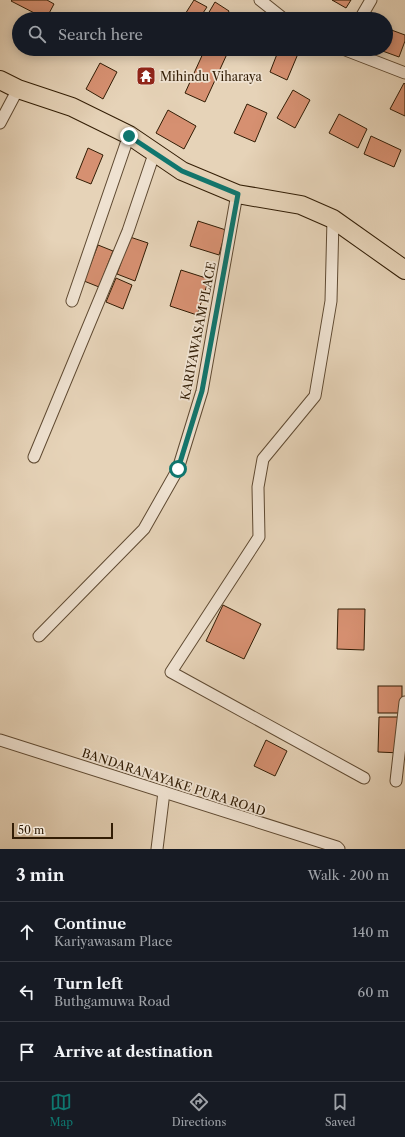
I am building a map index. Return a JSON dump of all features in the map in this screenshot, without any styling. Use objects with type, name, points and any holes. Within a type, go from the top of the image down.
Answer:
[{"type":"main road","points":[[0,80],[18,88],[72,106],[129,136],[154,154],[182,171],[238,194],[300,205],[333,219],[405,270]]},
{"type":"street","points":[[260,0],[275,12]]},
{"type":"street","points":[[364,12],[371,0]]},
{"type":"street","points":[[363,56],[404,70]]},
{"type":"street","points":[[0,123],[18,88]]},
{"type":"street","points":[[72,301],[129,136]]},
{"type":"street","points":[[34,457],[128,230],[154,154]]},
{"type":"street","name":"KARIYAWASAM PLACE","points":[[39,636],[144,529],[178,469],[202,391],[238,194]]},
{"type":"street","points":[[333,219],[331,301],[315,396],[263,459],[258,487],[259,537],[171,672],[364,778]]},
{"type":"street","points":[[396,782],[405,702]]},
{"type":"street","name":"BANDARANAYAKE PURA ROAD","points":[[0,740],[337,847],[339,849]]},
{"type":"street","points":[[157,849],[164,792]]},
{"type":"building","points":[[47,0],[54,4],[50,12],[32,12],[11,1]]},
{"type":"building","points":[[194,0],[207,7],[204,12],[186,12]]},
{"type":"building","points":[[332,0],[351,0],[346,8]]},
{"type":"building","points":[[215,2],[229,11],[228,12],[209,12]]},
{"type":"building","points":[[393,31],[405,35],[405,41],[399,57],[393,55]]},
{"type":"building","points":[[202,56],[226,56],[205,102],[185,93]]},
{"type":"building","points":[[276,56],[297,56],[287,80],[270,72]]},
{"type":"building","points":[[100,63],[117,72],[103,99],[86,89]]},
{"type":"building","points":[[404,83],[405,84],[405,116],[390,109]]},
{"type":"building","points":[[293,90],[310,100],[295,128],[277,118]]},
{"type":"building","points":[[247,104],[267,113],[255,142],[234,133]]},
{"type":"building","points":[[168,110],[196,126],[184,149],[156,133]]},
{"type":"building","points":[[339,114],[367,129],[358,148],[329,133]]},
{"type":"building","points":[[371,136],[401,150],[394,167],[364,154]]},
{"type":"building","points":[[88,148],[103,155],[91,184],[76,178]]},
{"type":"building","points":[[198,221],[226,230],[219,255],[190,246]]},
{"type":"building","points":[[130,237],[148,243],[135,281],[117,274]]},
{"type":"building","points":[[98,245],[113,251],[99,287],[84,281]]},
{"type":"building","points":[[181,270],[209,279],[197,315],[170,306]]},
{"type":"building","points":[[116,278],[132,285],[123,309],[106,302]]},
{"type":"building","points":[[223,605],[261,624],[244,659],[206,641]]},
{"type":"building","points":[[338,609],[365,609],[364,650],[337,649]]},
{"type":"building","points":[[378,686],[402,686],[402,713],[378,713]]},
{"type":"building","points":[[379,717],[401,717],[401,753],[378,752]]},
{"type":"building","points":[[266,740],[287,751],[275,776],[254,766]]},
{"type":"place","name":"Mihindu Viharaya","points":[[146,76]]},
{"type":"route","points":[[129,136],[154,154],[182,171],[238,194],[202,391],[178,469]]}]
